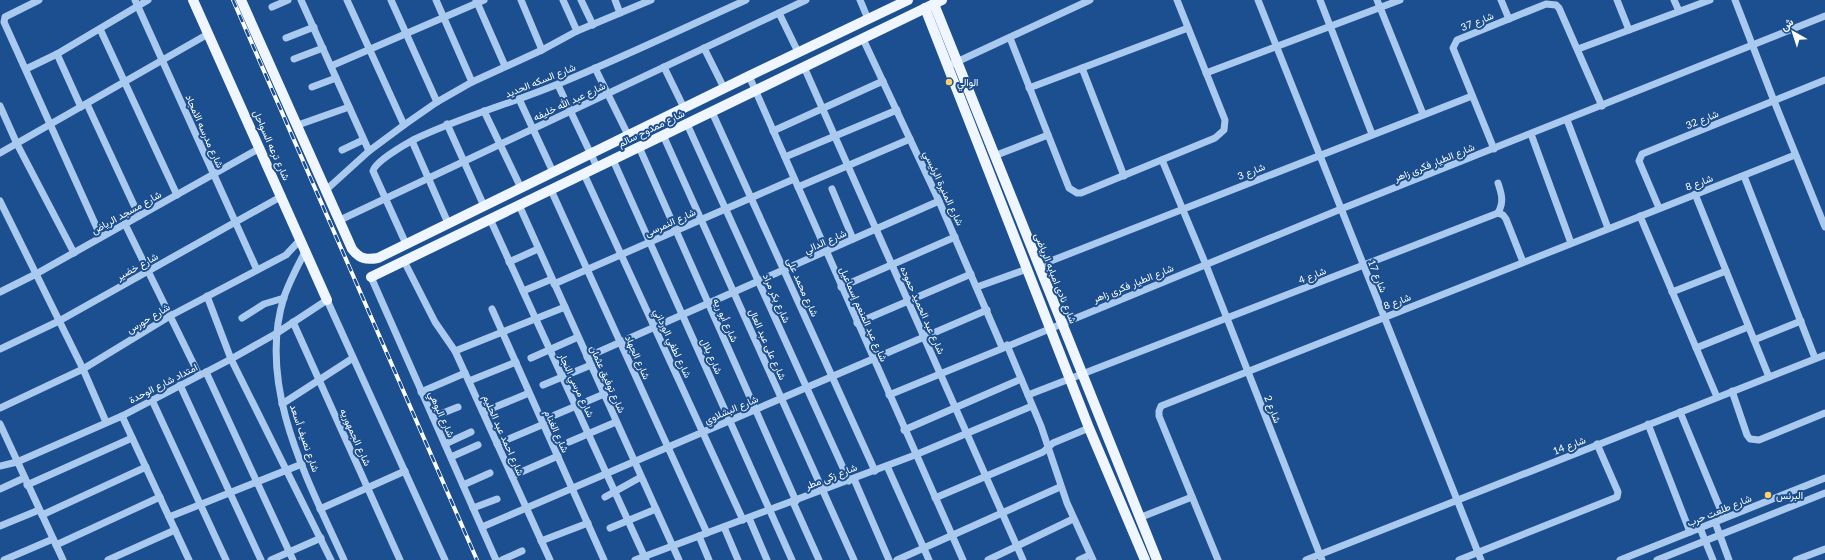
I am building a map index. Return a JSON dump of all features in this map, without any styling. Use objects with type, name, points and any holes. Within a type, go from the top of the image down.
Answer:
[{"type":"main road","name":"شارع ترعه السواحل","points":[[193,0],[282,196],[327,300]]},
{"type":"main road","points":[[241,0],[340,220]]},
{"type":"main road","name":"شارع ممدوح سالم","points":[[340,220],[352,249],[359,257],[368,260],[378,258],[590,153],[908,0]]},
{"type":"main road","name":"شارع ممدوح سالم","points":[[371,277],[933,4]]},
{"type":"main road","name":"شارع نادى امبابه الرياضى","points":[[933,4],[952,64],[1027,269],[1089,428],[1145,560]]},
{"type":"main road","name":"شارع نادى امبابه الرياضى","points":[[952,64],[994,156],[1156,560]]},
{"type":"street","points":[[39,0],[4,18],[4,22],[52,125],[101,237]]},
{"type":"street","points":[[26,69],[57,54],[100,29],[136,3],[148,0]]},
{"type":"street","points":[[272,7],[288,0]]},
{"type":"street","points":[[302,0],[369,152]]},
{"type":"street","points":[[347,0],[404,124]]},
{"type":"street","points":[[391,0],[405,34],[437,102]]},
{"type":"street","points":[[436,0],[472,82]]},
{"type":"street","points":[[520,0],[542,50]]},
{"type":"street","points":[[563,0],[577,31]]},
{"type":"street","points":[[581,0],[593,25]]},
{"type":"street","points":[[615,0],[620,13]]},
{"type":"street","points":[[326,190],[369,152],[404,124],[437,102],[472,82],[542,50],[577,31],[649,0]]},
{"type":"street","name":"شارع السكه الحديد","points":[[386,199],[374,174],[374,167],[412,141],[448,124],[558,84],[746,0]]},
{"type":"street","name":"شارع عبد الله خليفه","points":[[340,220],[806,0]]},
{"type":"street","points":[[860,0],[868,19]]},
{"type":"street","points":[[952,64],[1090,0]]},
{"type":"street","points":[[1010,38],[1068,184],[1072,192],[1081,193],[1220,135],[1224,130],[1225,120],[1176,0]]},
{"type":"street","name":"شارع 17","points":[[1258,0],[1481,560]]},
{"type":"street","points":[[1320,0],[1372,134]]},
{"type":"street","points":[[1377,0],[1423,114]]},
{"type":"street","points":[[1206,74],[1400,0]]},
{"type":"street","points":[[1501,0],[1509,19]]},
{"type":"street","points":[[1617,0],[1629,30]]},
{"type":"street","points":[[1674,0],[1679,11]]},
{"type":"street","points":[[1578,49],[1710,0]]},
{"type":"street","points":[[1735,0],[1795,155],[1825,227]]},
{"type":"street","points":[[331,66],[479,1],[505,66]]},
{"type":"street","name":"شارع مدرسه الامجاد","points":[[136,3],[257,270]]},
{"type":"street","name":"شارع 37","points":[[1494,149],[1455,52],[1454,43],[1457,40],[1546,4],[1556,5],[1562,12],[1602,106]]},
{"type":"street","points":[[779,13],[798,52]]},
{"type":"street","name":"شارع الطيار فكرى زاهر","points":[[889,394],[1341,209],[1825,16]]},
{"type":"street","points":[[286,38],[314,27]]},
{"type":"street","points":[[1029,88],[1188,28]]},
{"type":"street","points":[[100,29],[177,195]]},
{"type":"street","points":[[0,153],[52,125],[208,34]]},
{"type":"street","name":"شارع المنيرة الرئيسي","points":[[863,39],[939,201],[987,310],[1022,379],[1048,448],[1060,487],[1092,558]]},
{"type":"street","points":[[294,59],[323,48]]},
{"type":"street","points":[[704,48],[724,88]]},
{"type":"street","points":[[57,54],[139,216]]},
{"type":"street","points":[[664,67],[684,108]]},
{"type":"street","name":"شارع عبد الحميد حموده","points":[[804,67],[1023,560]]},
{"type":"street","points":[[595,68],[628,135]]},
{"type":"street","points":[[1082,68],[1124,176]]},
{"type":"street","name":"شارع عبد المنعم إسماعيل","points":[[749,76],[915,455],[963,560]]},
{"type":"street","points":[[312,87],[336,78]]},
{"type":"street","name":"شارع 32","points":[[1659,208],[1639,161],[1642,154],[1825,80]]},
{"type":"street","points":[[773,131],[883,81]]},
{"type":"street","points":[[558,84],[597,167]]},
{"type":"street","name":"شارع 3","points":[[1038,266],[1472,96]]},
{"type":"street","points":[[519,99],[553,172]]},
{"type":"street","points":[[0,106],[17,144],[74,253]]},
{"type":"street","points":[[298,125],[349,107]]},
{"type":"street","points":[[784,157],[897,110]]},
{"type":"street","points":[[484,111],[520,188]]},
{"type":"street","name":"شارع محمد على","points":[[712,112],[875,470]]},
{"type":"street","points":[[1567,120],[1608,228]]},
{"type":"street","points":[[448,124],[484,206]]},
{"type":"street","name":"شارع بكر مراد","points":[[687,124],[807,388],[890,560]]},
{"type":"street","points":[[1531,134],[1570,243]]},
{"type":"street","points":[[994,156],[1048,135]]},
{"type":"street","name":"شارع على عبد العال","points":[[663,136],[854,560]]},
{"type":"street","points":[[798,187],[910,139]]},
{"type":"street","points":[[342,150],[363,140]]},
{"type":"street","points":[[412,141],[448,223]]},
{"type":"street","name":"شارع أبو ريه","points":[[639,147],[755,410],[819,560]]},
{"type":"street","name":"شارع مسجد الرياض","points":[[0,292],[74,253],[260,148]]},
{"type":"street","name":"شارع 8","points":[[1218,560],[1159,416],[1158,411],[1161,406],[1384,316],[1795,155]]},
{"type":"street","name":"شارع بلال","points":[[613,160],[792,560]]},
{"type":"street","name":"شارع 2","points":[[1162,160],[1206,265],[1321,557]]},
{"type":"street","name":"شارع لطفي الورداني","points":[[584,174],[703,432],[767,560]]},
{"type":"street","points":[[1744,176],[1815,358]]},
{"type":"street","name":"شارع النمرسى","points":[[523,291],[588,270],[794,179]]},
{"type":"street","points":[[1498,183],[1503,198],[1498,213],[1503,215],[1506,219],[1524,262]]},
{"type":"street","points":[[832,189],[853,239]]},
{"type":"street","name":"شارع الجهاد","points":[[551,190],[707,533]]},
{"type":"street","points":[[1695,194],[1769,377]]},
{"type":"street","name":"شارع خضير","points":[[0,349],[59,321],[282,196]]},
{"type":"street","points":[[386,199],[406,244]]},
{"type":"street","points":[[0,201],[83,369],[106,422]]},
{"type":"street","name":"شارع الدالي","points":[[587,357],[939,201]]},
{"type":"street","name":"شارع توفيق عثمان","points":[[519,205],[679,560]]},
{"type":"street","name":"شارع 4","points":[[1028,395],[1498,213]]},
{"type":"street","points":[[1640,216],[1717,397]]},
{"type":"street","name":"شارع مرسي النجار","points":[[490,219],[646,558]]},
{"type":"street","points":[[125,224],[170,316],[203,374],[294,560]]},
{"type":"street","points":[[841,287],[955,237]]},
{"type":"street","name":"شارع حورس","points":[[0,408],[83,369],[170,316],[286,255],[301,239]]},
{"type":"street","points":[[509,262],[538,249]]},
{"type":"street","name":"شارع نصيف أسعد","points":[[306,250],[295,270],[284,298],[277,333],[277,368],[282,404],[294,443],[320,509],[344,560]]},
{"type":"street","name":"شارع احمد عبد الحليم","points":[[404,261],[436,322],[455,351],[550,560]]},
{"type":"street","points":[[977,288],[1027,269]]},
{"type":"street","points":[[1672,292],[1726,271]]},
{"type":"street","points":[[858,323],[971,274]]},
{"type":"street","name":"شارع البوهي","points":[[371,277],[496,560]]},
{"type":"street","points":[[207,296],[231,359],[331,560]]},
{"type":"street","points":[[242,318],[264,304],[284,298]]},
{"type":"street","points":[[327,300],[445,560]]},
{"type":"street","name":"امتداد شارع الوحدة","points":[[0,466],[17,462],[122,416],[203,374],[277,333],[327,300]]},
{"type":"street","points":[[455,351],[565,307]]},
{"type":"street","name":"شارع الغنام","points":[[492,309],[604,560]]},
{"type":"street","name":"شارع البشلاوي","points":[[482,528],[987,310]]},
{"type":"street","points":[[1754,340],[1801,321]]},
{"type":"street","name":"شارع الجمهوريه","points":[[294,322],[400,560]]},
{"type":"street","points":[[1696,348],[1748,327]]},
{"type":"street","points":[[531,358],[578,337]]},
{"type":"street","name":"شارع 14","points":[[1321,557],[1457,499],[1825,355]]},
{"type":"street","points":[[282,404],[353,358]]},
{"type":"street","points":[[469,381],[516,362]]},
{"type":"street","points":[[543,385],[591,365]]},
{"type":"street","points":[[421,392],[465,373]]},
{"type":"street","points":[[904,430],[1022,379]]},
{"type":"street","points":[[180,385],[261,560]]},
{"type":"street","points":[[1732,391],[1747,435],[1754,440],[1759,440],[1825,413]]},
{"type":"street","points":[[483,412],[529,392]]},
{"type":"street","points":[[554,415],[604,394]]},
{"type":"street","points":[[152,400],[226,560]]},
{"type":"street","name":"شارع زكى مطر","points":[[635,560],[646,558],[699,536],[851,480],[967,434],[1032,406]]},
{"type":"street","points":[[433,418],[458,407]]},
{"type":"street","points":[[1680,412],[1724,518]]},
{"type":"street","points":[[122,416],[188,560]]},
{"type":"street","points":[[569,442],[616,422]]},
{"type":"street","points":[[0,424],[63,560]]},
{"type":"street","points":[[497,444],[544,424]]},
{"type":"street","points":[[1648,424],[1690,532]]},
{"type":"street","points":[[935,498],[1043,452],[1053,443],[1089,428]]},
{"type":"street","points":[[445,444],[471,432]]},
{"type":"street","points":[[0,488],[26,482],[132,438]]},
{"type":"street","points":[[1459,560],[1616,496],[1618,492],[1597,444]]},
{"type":"street","points":[[451,457],[478,445]]},
{"type":"street","points":[[512,476],[558,456]]},
{"type":"street","points":[[169,517],[302,464]]},
{"type":"street","points":[[887,466],[929,560]]},
{"type":"street","points":[[0,526],[40,512],[146,467]]},
{"type":"street","points":[[320,509],[405,471]]},
{"type":"street","points":[[463,485],[490,473]]},
{"type":"street","points":[[605,497],[642,477]]},
{"type":"street","name":"شارع طلعت حرب","points":[[1620,560],[1825,478]]},
{"type":"street","points":[[897,560],[1060,487]]},
{"type":"street","points":[[1657,560],[1825,493]]},
{"type":"street","points":[[4,560],[55,542],[160,497]]},
{"type":"street","points":[[1139,518],[1192,497]]},
{"type":"street","points":[[474,508],[497,499]]},
{"type":"street","points":[[610,528],[656,509]]},
{"type":"street","points":[[988,560],[1074,518]]},
{"type":"street","points":[[1714,522],[1729,560]]},
{"type":"street","points":[[541,541],[588,523]]},
{"type":"street","points":[[724,527],[738,560]]},
{"type":"street","points":[[1700,528],[1713,560]]},
{"type":"street","points":[[108,560],[175,530]]},
{"type":"street","points":[[699,536],[709,560]]},
{"type":"street","points":[[271,560],[321,538]]},
{"type":"street","points":[[1796,560],[1825,549]]},
{"type":"street","points":[[502,560],[522,551]]},
{"type":"street","points":[[1306,560],[1321,557]]},
{"type":"street","points":[[1079,560],[1092,558]]},
{"type":"railway","points":[[233,0],[477,560]]},
{"type":"place","name":"الوالي","points":[[949,82]]},
{"type":"place","name":"البرنس","points":[[1768,495]]}]
